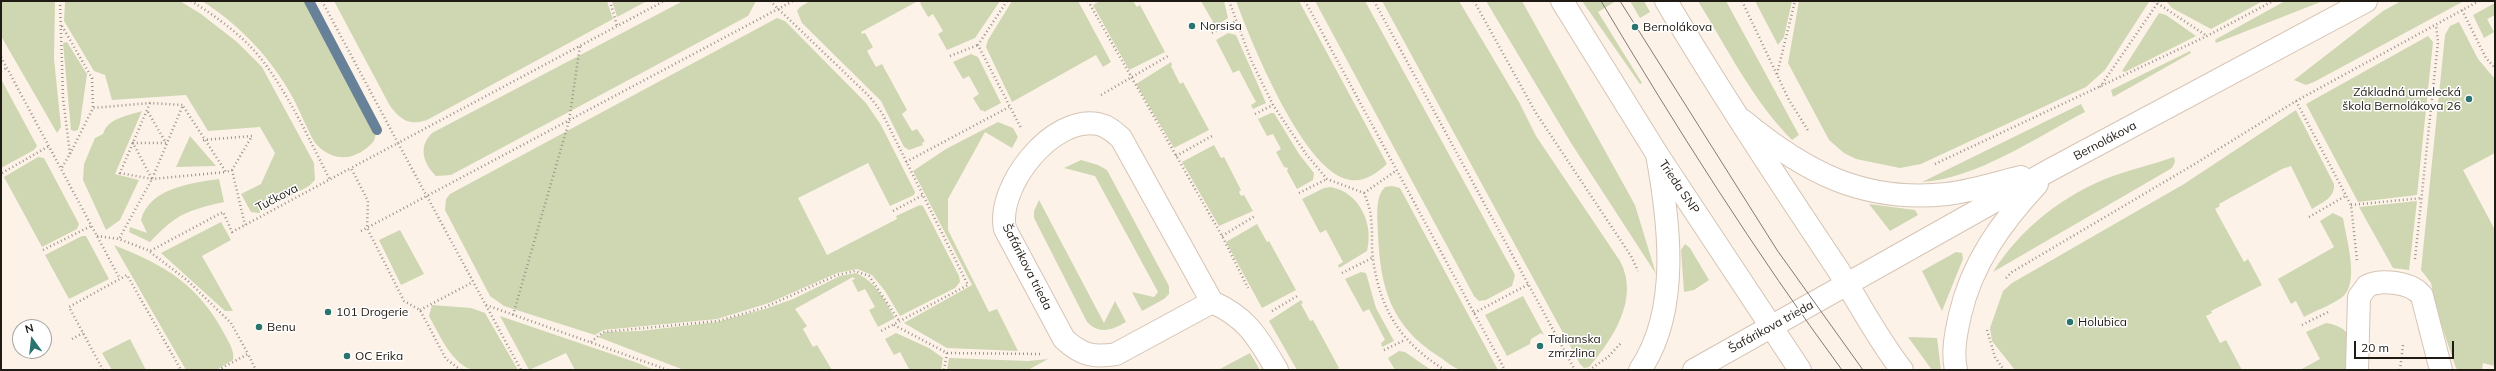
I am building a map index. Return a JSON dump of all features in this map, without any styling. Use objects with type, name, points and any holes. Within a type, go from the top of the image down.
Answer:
[{"type":"street","name":"Trieda SNP","points":[[1562,1],[1657,154],[1800,370]]},
{"type":"street","points":[[1666,1],[1737,117],[1847,284],[1878,338],[1902,370]]},
{"type":"street","name":"Bernolákova","points":[[1847,284],[2050,170],[2366,1]]},
{"type":"street","points":[[1737,117],[1761,136],[1805,165],[1843,183],[1877,193],[1947,194],[2050,170]]},
{"type":"street","name":"Šafárikova trieda","points":[[1084,124],[1097,124],[1109,127],[1121,138],[1212,302],[1116,354],[1100,357],[1088,355],[1079,351],[1064,339],[1005,229],[1002,216],[1009,192],[1033,152],[1069,128],[1084,124]]},
{"type":"street","points":[[1640,370],[1656,334],[1668,282],[1668,232],[1657,154]]},
{"type":"street","points":[[1956,370],[1954,351],[1957,326],[1973,271],[1982,253],[2007,219],[2050,170]]},
{"type":"street","points":[[2357,370],[2359,297],[2367,286],[2379,282],[2412,288],[2422,296],[2441,370]]},
{"type":"street","name":"Šafárikova trieda","points":[[1694,370],[1847,284]]},
{"type":"street","points":[[1212,302],[1232,311],[1244,322],[1263,346],[1277,370]]},
{"type":"path","points":[[60,1],[62,25],[63,98],[70,154]]},
{"type":"path","points":[[191,1],[215,15],[249,44],[293,108],[330,180]]},
{"type":"path","points":[[322,1],[426,197],[521,370]]},
{"type":"path","points":[[610,1],[617,26]]},
{"type":"path","name":"Tučkova","points":[[150,251],[223,212],[232,232],[664,1]]},
{"type":"path","points":[[770,1],[870,97],[882,113],[968,285],[881,331]]},
{"type":"path","points":[[361,231],[792,1]]},
{"type":"path","points":[[950,56],[978,45],[1007,1]]},
{"type":"path","points":[[1088,1],[1222,236],[1249,290]]},
{"type":"path","points":[[1229,1],[1236,21],[1273,105],[1306,154],[1327,179],[1364,192]]},
{"type":"path","points":[[1305,1],[1505,370]]},
{"type":"path","points":[[1374,1],[1575,370]]},
{"type":"path","points":[[1474,1],[1536,113],[1631,256],[1638,273]]},
{"type":"path","points":[[1742,1],[1789,100],[1811,135]]},
{"type":"path","points":[[1777,75],[1795,1]]},
{"type":"path","points":[[2154,1],[2158,2],[2207,36]]},
{"type":"path","points":[[1933,165],[2100,88],[2207,36],[2273,1]]},
{"type":"path","points":[[2003,281],[2012,272],[2193,165],[2296,101],[2479,1]]},
{"type":"path","points":[[2100,88],[2158,2]]},
{"type":"path","points":[[2462,10],[2486,58],[2495,68]]},
{"type":"path","points":[[1212,33],[1236,21]]},
{"type":"path","points":[[2412,288],[2438,42],[2436,24]]},
{"type":"path","points":[[61,169],[93,108],[92,78],[62,25]]},
{"type":"path","points":[[514,315],[569,121],[580,45]]},
{"type":"path","points":[[906,162],[1009,107],[978,45]]},
{"type":"path","points":[[1,57],[120,279]]},
{"type":"path","points":[[1,72],[7,68]]},
{"type":"path","points":[[2296,101],[2351,205],[2359,297]]},
{"type":"path","points":[[93,108],[150,103],[183,106]]},
{"type":"path","points":[[150,103],[148,112],[120,173],[152,179],[226,172],[232,170],[252,136],[203,140]]},
{"type":"path","points":[[1255,114],[1273,105]]},
{"type":"path","points":[[183,106],[203,140],[226,172]]},
{"type":"path","points":[[119,239],[152,179],[183,106]]},
{"type":"path","points":[[148,112],[166,143]]},
{"type":"path","points":[[1176,156],[1212,136]]},
{"type":"path","points":[[133,143],[166,143]]},
{"type":"path","points":[[133,143],[152,179]]},
{"type":"path","points":[[2,173],[48,146]]},
{"type":"path","points":[[351,168],[368,201],[367,228],[404,301],[420,310],[446,359],[461,370]]},
{"type":"path","points":[[232,170],[245,225]]},
{"type":"path","points":[[1364,192],[1397,170]]},
{"type":"path","points":[[1299,193],[1327,179]]},
{"type":"path","points":[[1364,192],[1372,218],[1372,258],[1379,292],[1393,322],[1405,340],[1424,356],[1445,370]]},
{"type":"path","points":[[893,211],[923,195]]},
{"type":"path","points":[[2309,218],[2347,195]]},
{"type":"path","points":[[2351,205],[2422,198]]},
{"type":"path","points":[[1222,236],[1255,216]]},
{"type":"path","points":[[43,250],[91,226]]},
{"type":"path","points":[[97,236],[119,239],[150,251],[187,280],[231,323],[256,370]]},
{"type":"path","points":[[1342,273],[1372,258]]},
{"type":"path","points":[[590,342],[603,332],[718,321],[764,308],[837,275],[855,271],[869,276],[882,292],[900,322]]},
{"type":"path","points":[[102,370],[69,307],[127,275],[181,370]]},
{"type":"path","points":[[420,310],[473,282]]},
{"type":"path","points":[[1474,313],[1529,284]]},
{"type":"path","points":[[1270,312],[1299,295]]},
{"type":"path","points":[[485,305],[668,370]]},
{"type":"path","points":[[894,325],[947,353],[1041,354],[1050,351],[1064,339]]},
{"type":"path","points":[[1987,325],[1987,332],[1995,357],[2004,370]]},
{"type":"path","points":[[72,339],[83,333]]},
{"type":"path","points":[[1384,350],[1405,340]]},
{"type":"path","points":[[1589,370],[1608,356],[1623,340]]},
{"type":"path","points":[[2400,370],[2404,342]]},
{"type":"path","points":[[944,370],[947,353]]},
{"type":"path","points":[[218,370],[248,354]]},
{"type":"green space","points":[[1,1],[55,1],[54,59],[61,127],[57,133],[1,36]]},
{"type":"green space","points":[[65,1],[180,1],[201,14],[237,42],[262,67],[314,163],[315,180],[309,186],[259,213],[251,212],[241,194],[261,184],[275,153],[260,127],[208,131],[186,95],[112,100],[105,75],[94,71],[64,21]]},
{"type":"green space","points":[[202,1],[311,1],[378,125],[374,141],[353,156],[338,157],[323,150],[314,141],[293,98],[265,56],[230,21]]},
{"type":"green space","points":[[334,1],[607,1],[613,19],[427,120],[421,122],[410,122],[398,115],[390,106]]},
{"type":"green space","points":[[612,1],[647,1],[617,17]]},
{"type":"green space","points":[[683,1],[756,1],[748,16],[451,175],[436,176],[428,166],[425,160],[424,149],[428,138],[432,133]]},
{"type":"green space","points":[[810,1],[918,1],[861,32],[862,34],[865,33],[873,47],[867,51],[876,67],[882,64],[907,110],[902,114],[912,131],[917,129],[925,141],[922,143],[923,145],[909,150],[904,147],[881,101],[802,23],[797,11],[800,7]]},
{"type":"green space","points":[[922,1],[1000,1],[975,38],[947,50],[938,34],[943,31],[933,14],[928,17],[920,3]]},
{"type":"green space","points":[[1012,1],[1078,1],[1111,62],[1103,67],[1096,55],[1012,102],[986,47],[988,40]]},
{"type":"green space","points":[[1100,1],[1133,1],[1137,7],[1140,5],[1165,52],[1129,70],[1093,5]]},
{"type":"green space","points":[[1201,1],[1224,1],[1228,18],[1210,30],[1208,26],[1213,22]]},
{"type":"green space","points":[[1236,1],[1299,1],[1387,164],[1368,177],[1352,180],[1346,179],[1329,170],[1312,152],[1280,101],[1253,44]]},
{"type":"green space","points":[[1315,1],[1365,1],[1515,275],[1512,286],[1486,300],[1479,301],[1474,296]]},
{"type":"green space","points":[[1382,1],[1459,1],[1519,102],[1536,136],[1620,261],[1625,275],[1627,289],[1621,317],[1607,344],[1589,367],[1584,368],[1580,364]]},
{"type":"green space","points":[[1486,1],[1522,1],[1635,205],[1656,274],[1571,143]]},
{"type":"green space","points":[[1582,1],[1616,1],[1598,12],[1642,83],[1640,84]]},
{"type":"green space","points":[[1630,1],[1644,1],[1650,12],[1640,18]]},
{"type":"green space","points":[[1698,1],[1726,1],[1799,135],[1792,140],[1778,125],[1753,91]]},
{"type":"green space","points":[[1755,1],[1792,1],[1784,37],[1778,45]]},
{"type":"green space","points":[[1799,1],[2149,2],[2105,70],[2086,87],[1921,164],[1900,168],[1856,159],[1844,153],[1829,140],[1788,63]]},
{"type":"green space","points":[[2166,1],[2263,1],[2211,29],[2172,8]]},
{"type":"green space","points":[[2285,1],[2323,1],[2216,43],[2215,40]]},
{"type":"green space","points":[[2401,1],[2464,1],[2314,82],[2306,85],[2294,80],[2383,11]]},
{"type":"green space","points":[[2495,3],[2495,15],[2487,19],[2494,32],[2484,38],[2473,15]]},
{"type":"green space","points":[[2159,13],[2166,15],[2196,36],[2125,72],[2122,71]]},
{"type":"green space","points":[[777,18],[785,21],[866,103],[881,125],[915,192],[914,195],[890,206],[868,163],[798,198],[827,255],[897,219],[896,216],[920,205],[923,206],[959,276],[960,282],[955,288],[900,316],[885,291],[872,275],[857,269],[837,273],[769,303],[717,319],[603,330],[595,335],[504,306],[490,296],[445,210],[446,199],[450,194]]},
{"type":"green space","points":[[2459,22],[2478,59],[2495,79],[2495,153],[2463,170],[2495,230],[2495,366],[2483,363],[2482,370],[2458,370],[2456,368],[2436,309],[2431,283],[2421,270],[2445,35],[2450,26]]},
{"type":"green space","points":[[1228,33],[1236,35],[1266,103],[1253,109],[1251,105],[1256,102],[1239,70],[1233,73],[1216,40]]},
{"type":"green space","points":[[2428,36],[2433,42],[2417,195],[2358,202],[2306,104]]},
{"type":"green space","points":[[67,42],[87,74],[80,123],[78,130],[74,131],[71,130],[63,43]]},
{"type":"green space","points":[[2190,51],[2191,53],[2113,97],[2111,90]]},
{"type":"green space","points":[[971,54],[978,57],[1001,103],[984,112],[983,110],[981,111],[973,98],[979,94],[969,76],[963,79],[953,62]]},
{"type":"green space","points":[[1171,62],[1171,66],[1180,84],[1183,82],[1209,130],[1174,148],[1136,84]]},
{"type":"green space","points":[[1,79],[37,146],[34,150],[1,168]]},
{"type":"green space","points":[[2081,104],[2085,112],[2006,155],[1964,173],[1943,179],[1922,182]]},
{"type":"green space","points":[[2296,110],[2334,184],[2333,193],[2328,199],[2312,209],[2291,166],[2282,169],[2219,204],[2220,206],[2215,209],[2244,262],[2248,259],[2262,285],[2211,311],[2212,313],[2206,316],[2220,343],[2226,340],[2242,370],[2015,370],[1992,341],[1990,328],[2003,291],[2012,283],[2184,184]]},
{"type":"green space","points":[[142,111],[115,174],[139,180],[120,220],[106,230],[83,180],[84,164],[95,138],[103,134],[109,124],[124,116]]},
{"type":"green space","points":[[1274,113],[1299,154],[1314,173],[1313,180],[1297,189],[1287,171],[1288,168],[1284,167],[1276,152],[1281,149],[1273,134],[1267,136],[1258,119]]},
{"type":"green space","points":[[998,122],[1013,128],[1018,137],[1012,148],[985,132],[948,199],[948,230],[989,312],[997,309],[1018,351],[947,348],[904,323],[972,285],[913,171],[946,149]]},
{"type":"green space","points":[[190,136],[216,166],[176,167]]},
{"type":"green space","points":[[1214,145],[1221,158],[1224,157],[1241,190],[1239,192],[1241,196],[1244,195],[1253,211],[1219,226],[1182,162]]},
{"type":"green space","points":[[38,157],[44,158],[79,224],[77,229],[42,247],[4,177]]},
{"type":"green space","points":[[2174,157],[2175,162],[2172,168],[1993,272],[2004,256],[2030,227],[2045,214],[2078,192],[2113,176]]},
{"type":"green space","points":[[1081,160],[1098,165],[1107,170],[1169,286],[1169,294],[1164,299],[1142,311],[1132,292],[1154,297],[1158,292],[1095,176],[1064,168]]},
{"type":"green space","points":[[219,179],[224,202],[183,214],[168,225],[150,242],[129,232],[130,227],[147,233],[141,220],[146,209],[162,194],[185,185]]},
{"type":"green space","points":[[1392,186],[1400,188],[1498,370],[1462,370],[1456,368],[1422,344],[1409,332],[1399,318],[1391,304],[1385,288],[1379,253],[1377,209],[1379,197],[1385,187]]},
{"type":"green space","points":[[1331,187],[1341,190],[1357,203],[1366,220],[1368,230],[1369,241],[1367,251],[1339,268],[1338,265],[1343,262],[1326,230],[1320,233],[1302,199],[1324,188]]},
{"type":"green space","points":[[1039,200],[1104,323],[1115,301],[1126,322],[1111,329],[1101,330],[1087,322],[1034,218],[1034,211]]},
{"type":"green space","points":[[2417,201],[2409,270],[2393,268],[2359,207]]},
{"type":"green space","points":[[1869,204],[1915,210],[1918,215],[1890,231]]},
{"type":"green space","points":[[2333,213],[2343,218],[2351,261],[2350,283],[2347,292],[2341,298],[2304,317],[2296,301],[2291,304],[2278,279],[2334,247],[2320,221]]},
{"type":"green space","points":[[221,222],[231,240],[202,256],[233,311],[225,311],[161,253]]},
{"type":"green space","points":[[1257,224],[1267,242],[1269,241],[1296,290],[1262,308],[1226,242]]},
{"type":"green space","points":[[400,230],[424,274],[401,285],[379,240]]},
{"type":"green space","points":[[82,236],[86,236],[109,279],[69,299],[45,255]]},
{"type":"green space","points":[[1685,244],[1690,248],[1709,280],[1694,290],[1684,292],[1681,250]]},
{"type":"green space","points":[[114,245],[165,269],[192,290],[204,302],[215,317],[230,344],[233,360],[216,370],[186,370]]},
{"type":"green space","points":[[1956,252],[1962,253],[1963,259],[1942,311],[1922,271]]},
{"type":"green space","points":[[1361,272],[1366,273],[1376,308],[1394,341],[1382,347],[1381,343],[1385,340],[1369,309],[1363,312],[1345,279]]},
{"type":"green space","points":[[856,273],[874,286],[895,318],[878,327],[869,310],[875,307],[865,289],[858,292],[852,280],[855,279],[853,277],[795,309],[807,326],[803,329],[813,347],[817,345],[832,370],[684,370],[598,337],[605,332],[640,331],[717,322],[765,309],[793,299],[840,276]]},
{"type":"green space","points":[[1523,296],[1544,335],[1541,333],[1531,339],[1530,344],[1507,356],[1485,315]]},
{"type":"green space","points":[[1301,300],[1303,303],[1301,304],[1310,321],[1313,320],[1339,368],[1335,370],[1297,370],[1269,321]]},
{"type":"green space","points":[[432,305],[471,308],[485,313],[518,370],[474,370],[459,363],[447,348],[429,316]]},
{"type":"green space","points":[[500,316],[655,370],[575,370],[566,353],[529,370]]},
{"type":"green space","points":[[2326,323],[2336,325],[2343,329],[2350,339],[2350,370],[2300,370],[2320,359],[2306,332]]},
{"type":"green space","points":[[896,333],[929,348],[943,358],[941,370],[907,370],[909,369],[900,352],[894,355],[885,339]]},
{"type":"green space","points":[[1908,337],[1937,338],[1941,370],[1932,370]]},
{"type":"green space","points":[[130,339],[146,370],[112,370],[102,353]]},
{"type":"green space","points":[[1399,351],[1405,352],[1431,370],[1395,370],[1388,358]]},
{"type":"green space","points":[[1250,353],[1260,370],[1218,370]]},
{"type":"green space","points":[[949,358],[1028,361],[1048,359],[1028,370],[947,370]]},
{"type":"waterway","points":[[309,1],[377,130]]},
{"type":"tram line","points":[[1601,1],[1658,95],[1747,235],[1842,370]]},
{"type":"tram line","points":[[1620,1],[1777,250],[1863,370]]},
{"type":"place","name":"Norsisa","points":[[1192,26]]},
{"type":"place","name":"Bernolákova","points":[[1635,27]]},
{"type":"place","name":"Základná umelecká škola Bernolákova 26","points":[[2469,99]]},
{"type":"place","name":"101 Drogerie","points":[[328,312]]},
{"type":"place","name":"Holubica","points":[[2070,322]]},
{"type":"place","name":"Benu","points":[[259,327]]},
{"type":"place","name":"Talianska zmrzlina","points":[[1540,346]]},
{"type":"place","name":"OC Erika","points":[[347,356]]}]
